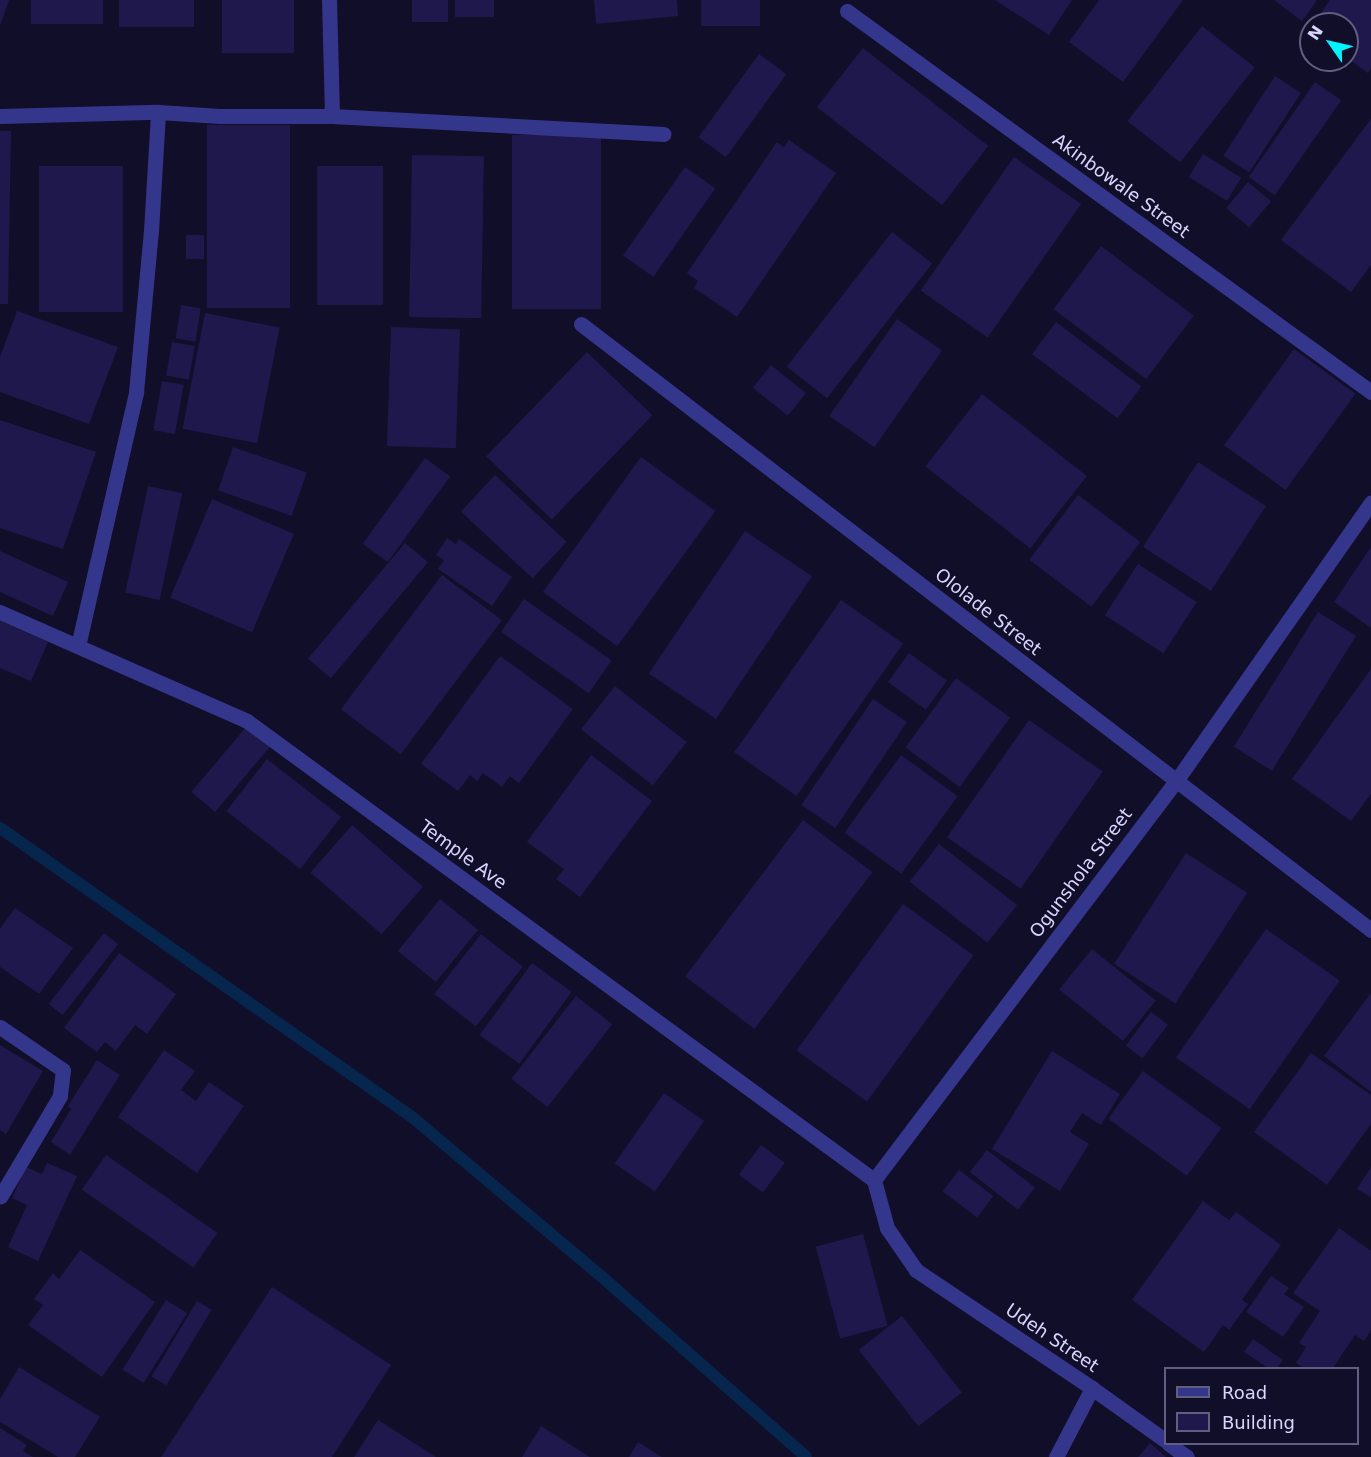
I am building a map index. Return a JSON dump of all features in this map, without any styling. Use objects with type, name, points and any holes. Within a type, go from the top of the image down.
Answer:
[{"type":"street","points":[[329,0],[332,116]]},
{"type":"street","name":"Akinbowale Street","points":[[847,11],[1371,392]]},
{"type":"street","points":[[78,646],[136,392],[151,231],[158,111]]},
{"type":"street","points":[[0,116],[158,111],[220,116],[332,116],[664,134]]},
{"type":"street","name":"Ololade Street","points":[[581,324],[1371,930]]},
{"type":"street","name":"Ogunshola Street","points":[[874,1180],[1176,780],[1371,503]]},
{"type":"street","name":"Temple Ave","points":[[0,612],[248,721],[874,1180]]},
{"type":"street","points":[[0,1027],[63,1070],[60,1096],[0,1197]]},
{"type":"street","name":"Udeh Street","points":[[874,1180],[888,1228],[916,1269],[1092,1388],[1164,1440]]},
{"type":"street","points":[[1056,1457],[1092,1388]]},
{"type":"street","name":"Udeh Street","points":[[1171,1445],[1187,1457]]},
{"type":"building","points":[[0,0],[9,0],[0,26]]},
{"type":"building","points":[[31,0],[103,0],[103,24],[31,24]]},
{"type":"building","points":[[119,0],[194,0],[194,27],[119,27]]},
{"type":"building","points":[[222,0],[294,0],[294,53],[222,53]]},
{"type":"building","points":[[412,0],[448,0],[448,22],[412,22]]},
{"type":"building","points":[[455,0],[494,0],[494,17],[455,17]]},
{"type":"building","points":[[594,0],[677,0],[678,16],[596,24]]},
{"type":"building","points":[[701,0],[760,0],[760,26],[701,26]]},
{"type":"building","points":[[995,0],[1072,0],[1049,35]]},
{"type":"building","points":[[1099,0],[1183,0],[1123,82],[1069,42]]},
{"type":"building","points":[[1274,0],[1317,0],[1308,12],[1299,12],[1299,19]]},
{"type":"building","points":[[1330,0],[1371,0],[1371,68],[1368,73],[1359,67],[1359,12],[1322,12]]},
{"type":"building","points":[[1202,26],[1255,67],[1180,163],[1128,121]]},
{"type":"building","points":[[863,48],[988,146],[942,205],[817,107]]},
{"type":"building","points":[[759,54],[787,74],[726,157],[698,137]]},
{"type":"building","points":[[1275,76],[1301,93],[1249,173],[1223,156]]},
{"type":"building","points":[[1315,82],[1341,100],[1275,195],[1248,177]]},
{"type":"building","points":[[1371,119],[1371,265],[1351,292],[1281,240]]},
{"type":"building","points":[[207,125],[290,125],[290,308],[207,308]]},
{"type":"building","points":[[0,131],[11,131],[8,304],[0,304]]},
{"type":"building","points":[[512,135],[601,135],[601,309],[512,309]]},
{"type":"building","points":[[789,140],[836,173],[737,317],[694,288],[698,281],[687,273],[777,142],[784,147]]},
{"type":"building","points":[[1203,154],[1241,178],[1227,201],[1189,177]]},
{"type":"building","points":[[412,155],[484,156],[481,318],[409,317]]},
{"type":"building","points":[[1014,157],[1081,204],[988,338],[921,291]]},
{"type":"building","points":[[39,166],[123,166],[123,312],[39,312]]},
{"type":"building","points":[[317,166],[383,166],[383,305],[317,305]]},
{"type":"building","points":[[685,167],[715,188],[653,277],[623,255]]},
{"type":"building","points":[[1248,182],[1271,201],[1249,227],[1226,208]]},
{"type":"building","points":[[892,232],[932,263],[827,398],[787,367]]},
{"type":"building","points":[[186,235],[204,235],[204,259],[186,259]]},
{"type":"building","points":[[1101,246],[1194,316],[1146,379],[1053,309]]},
{"type":"building","points":[[181,305],[201,308],[195,342],[176,339]]},
{"type":"building","points":[[17,311],[118,347],[89,424],[0,392],[0,357]]},
{"type":"building","points":[[205,313],[280,328],[257,443],[182,429]]},
{"type":"building","points":[[897,319],[942,351],[874,447],[829,416]]},
{"type":"building","points":[[1056,322],[1141,386],[1117,418],[1032,354]]},
{"type":"building","points":[[391,327],[460,329],[456,448],[387,446]]},
{"type":"building","points":[[172,342],[195,346],[189,379],[166,375]]},
{"type":"building","points":[[1294,349],[1355,394],[1286,490],[1224,445]]},
{"type":"building","points":[[587,352],[652,415],[552,520],[486,456]]},
{"type":"building","points":[[771,365],[806,393],[788,416],[753,388]]},
{"type":"building","points":[[162,381],[184,385],[175,434],[153,430]]},
{"type":"building","points":[[982,394],[1087,476],[1030,548],[925,466]]},
{"type":"building","points":[[0,420],[96,452],[63,549],[0,528]]},
{"type":"building","points":[[233,447],[307,472],[292,516],[218,490]]},
{"type":"building","points":[[641,457],[715,511],[617,646],[543,592]]},
{"type":"building","points":[[425,458],[450,476],[388,562],[363,544]]},
{"type":"building","points":[[1198,462],[1266,506],[1211,591],[1143,547]]},
{"type":"building","points":[[495,475],[567,542],[533,578],[461,512]]},
{"type":"building","points":[[148,486],[182,493],[160,600],[125,593]]},
{"type":"building","points":[[1078,495],[1140,542],[1092,607],[1029,560]]},
{"type":"building","points":[[212,499],[294,534],[252,632],[170,597]]},
{"type":"building","points":[[745,531],[812,576],[716,719],[649,674]]},
{"type":"building","points":[[447,538],[456,544],[459,539],[512,577],[492,606],[438,569],[444,560],[436,555]]},
{"type":"building","points":[[405,543],[428,562],[331,678],[308,659]]},
{"type":"building","points":[[1371,547],[1371,628],[1334,602]]},
{"type":"building","points":[[0,551],[68,582],[53,616],[0,592]]},
{"type":"building","points":[[1138,564],[1197,602],[1163,653],[1105,615]]},
{"type":"building","points":[[442,575],[502,620],[401,754],[341,709]]},
{"type":"building","points":[[524,599],[612,660],[589,693],[501,632]]},
{"type":"building","points":[[841,600],[903,644],[797,796],[734,752]]},
{"type":"building","points":[[1318,612],[1356,636],[1272,771],[1234,747]]},
{"type":"building","points":[[0,621],[48,642],[31,681],[0,668]]},
{"type":"building","points":[[909,653],[947,681],[926,710],[888,682]]},
{"type":"building","points":[[500,656],[573,709],[519,783],[510,776],[502,787],[483,773],[477,781],[470,775],[458,791],[421,764]]},
{"type":"building","points":[[1371,669],[1371,794],[1351,821],[1292,779]]},
{"type":"building","points":[[956,678],[1010,717],[960,787],[905,748]]},
{"type":"building","points":[[615,686],[687,742],[653,785],[581,729]]},
{"type":"building","points":[[873,699],[907,722],[835,828],[801,805]]},
{"type":"building","points":[[1029,720],[1103,772],[1021,889],[947,837]]},
{"type":"building","points":[[246,727],[270,747],[215,812],[191,792]]},
{"type":"building","points":[[591,755],[652,801],[580,897],[556,879],[564,869],[527,842]]},
{"type":"building","points":[[901,755],[958,796],[901,874],[845,833]]},
{"type":"building","points":[[267,759],[341,817],[300,869],[226,811]]},
{"type":"building","points":[[803,820],[872,872],[755,1029],[685,977]]},
{"type":"building","points":[[352,825],[423,887],[382,934],[311,873]]},
{"type":"building","points":[[939,844],[1017,905],[987,943],[909,882]]},
{"type":"building","points":[[1186,853],[1247,893],[1175,1003],[1114,964]]},
{"type":"building","points":[[440,899],[478,930],[436,982],[398,951]]},
{"type":"building","points":[[903,904],[973,955],[867,1102],[797,1050]]},
{"type":"building","points":[[15,908],[73,948],[39,994],[0,967],[0,929]]},
{"type":"building","points":[[1266,929],[1340,981],[1250,1109],[1176,1058]]},
{"type":"building","points":[[104,933],[118,944],[63,1015],[49,1004]]},
{"type":"building","points":[[481,934],[523,967],[476,1027],[434,994]]},
{"type":"building","points":[[1092,949],[1156,1001],[1123,1041],[1059,989]]},
{"type":"building","points":[[119,953],[176,994],[147,1034],[135,1025],[116,1051],[105,1042],[97,1052],[64,1028]]},
{"type":"building","points":[[532,963],[572,992],[519,1064],[480,1035]]},
{"type":"building","points":[[1371,993],[1371,1092],[1324,1056]]},
{"type":"building","points":[[576,996],[612,1024],[548,1107],[511,1079]]},
{"type":"building","points":[[1151,1012],[1168,1025],[1142,1058],[1126,1046]]},
{"type":"building","points":[[0,1045],[43,1071],[6,1134],[0,1130]]},
{"type":"building","points":[[164,1050],[195,1071],[181,1090],[196,1101],[209,1082],[244,1106],[197,1173],[118,1117]]},
{"type":"building","points":[[1052,1051],[1120,1094],[1101,1125],[1082,1113],[1070,1132],[1089,1144],[1060,1191],[992,1149]]},
{"type":"building","points":[[1311,1053],[1371,1095],[1371,1124],[1327,1185],[1254,1132]]},
{"type":"building","points":[[97,1060],[120,1075],[70,1155],[51,1142],[71,1109],[68,1106]]},
{"type":"building","points":[[1143,1071],[1221,1128],[1187,1176],[1108,1119]]},
{"type":"building","points":[[664,1093],[704,1121],[655,1192],[615,1163]]},
{"type":"building","points":[[761,1145],[785,1163],[763,1193],[739,1175]]},
{"type":"building","points":[[987,1150],[1035,1188],[1018,1210],[970,1172]]},
{"type":"building","points":[[106,1155],[217,1233],[193,1267],[82,1189]]},
{"type":"building","points":[[47,1163],[77,1176],[38,1261],[8,1247],[27,1205],[12,1198],[26,1167],[42,1174]]},
{"type":"building","points":[[1371,1167],[1371,1197],[1357,1189]]},
{"type":"building","points":[[959,1170],[993,1196],[977,1217],[943,1192]]},
{"type":"building","points":[[1203,1201],[1229,1220],[1236,1212],[1281,1245],[1242,1300],[1248,1304],[1229,1330],[1223,1325],[1204,1352],[1132,1300]]},
{"type":"building","points":[[1339,1228],[1371,1251],[1371,1330],[1364,1341],[1355,1335],[1334,1367],[1302,1367],[1296,1363],[1306,1347],[1299,1343],[1320,1311],[1293,1293]]},
{"type":"building","points":[[863,1234],[888,1326],[840,1338],[816,1247]]},
{"type":"building","points":[[80,1250],[155,1302],[102,1377],[28,1325],[43,1305],[34,1299],[53,1273],[59,1279]]},
{"type":"building","points":[[1271,1276],[1289,1288],[1284,1294],[1304,1307],[1283,1337],[1246,1312]]},
{"type":"building","points":[[272,1287],[391,1365],[332,1457],[161,1457]]},
{"type":"building","points":[[166,1300],[187,1313],[144,1383],[123,1370]]},
{"type":"building","points":[[197,1301],[212,1310],[166,1385],[152,1376]]},
{"type":"building","points":[[902,1316],[962,1392],[918,1426],[859,1350]]},
{"type":"building","points":[[1253,1339],[1283,1360],[1278,1367],[1266,1367],[1244,1352]]},
{"type":"building","points":[[19,1367],[100,1417],[75,1457],[58,1457],[0,1422],[0,1399]]},
{"type":"building","points":[[378,1420],[436,1457],[354,1457]]},
{"type":"building","points":[[541,1426],[590,1457],[522,1457]]},
{"type":"building","points":[[0,1428],[27,1445],[23,1451],[33,1457],[0,1457]]},
{"type":"building","points":[[638,1442],[662,1457],[629,1457]]},
{"type":"building","points":[[1150,1443],[1166,1457],[1138,1457]]},
{"type":"waterway","points":[[0,828],[412,1117],[601,1276],[806,1457]]}]
